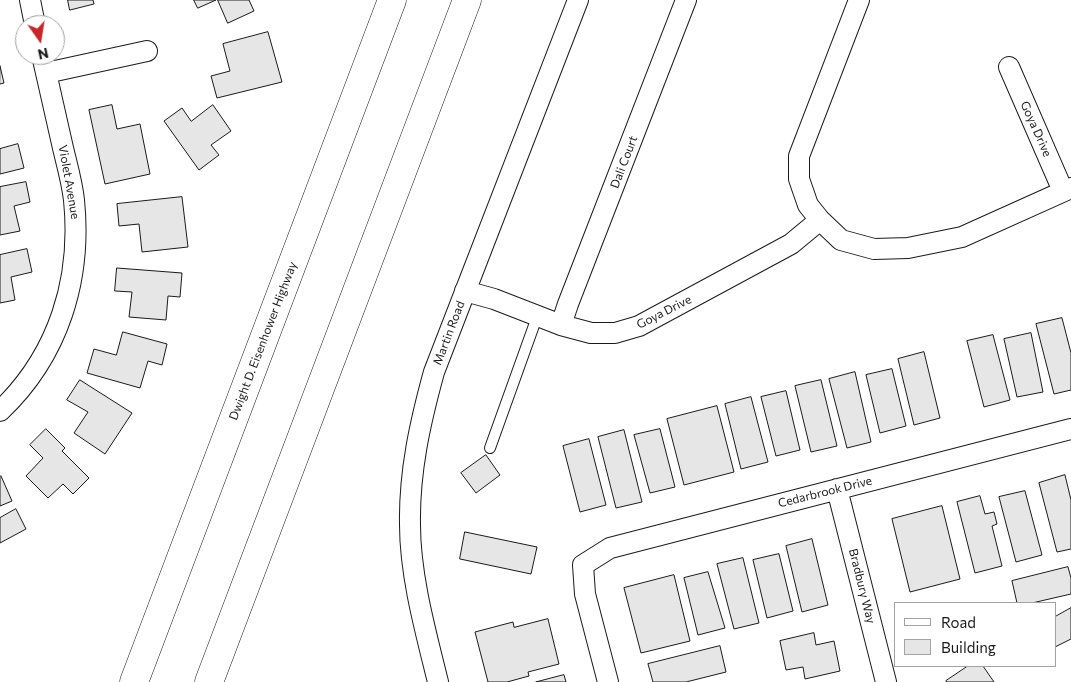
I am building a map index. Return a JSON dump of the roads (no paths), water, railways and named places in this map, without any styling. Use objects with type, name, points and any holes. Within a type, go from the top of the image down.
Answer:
[{"type":"highway","name":"Dwight D. Eisenhower Highway","points":[[134,682],[392,0]]},
{"type":"highway","points":[[209,682],[467,0]]},
{"type":"street","points":[[30,0],[33,15]]},
{"type":"street","name":"Martin Road","points":[[438,682],[415,580],[410,526],[412,470],[420,422],[434,372],[578,0]]},
{"type":"street","name":"Dali Court","points":[[561,325],[686,0]]},
{"type":"street","name":"Goya Drive","points":[[859,0],[800,156],[799,180],[808,205],[820,220],[841,240],[874,249],[908,248],[962,237],[1067,189],[1009,67]]},
{"type":"street","points":[[65,61],[147,51]]},
{"type":"street","name":"Violet Avenue","points":[[0,411],[12,400],[36,368],[55,334],[69,295],[74,267],[76,235],[74,198],[44,65]]},
{"type":"street","name":"Goya Drive","points":[[465,291],[494,299],[561,325],[591,333],[615,333],[639,326],[791,244],[820,220]]},
{"type":"street","name":"Cedarbrook Drive","points":[[608,682],[585,594],[584,565],[610,548],[1071,429]]},
{"type":"street","name":"Bradbury Way","points":[[837,489],[886,682]]},
{"type":"lane","points":[[490,448],[537,316]]}]
